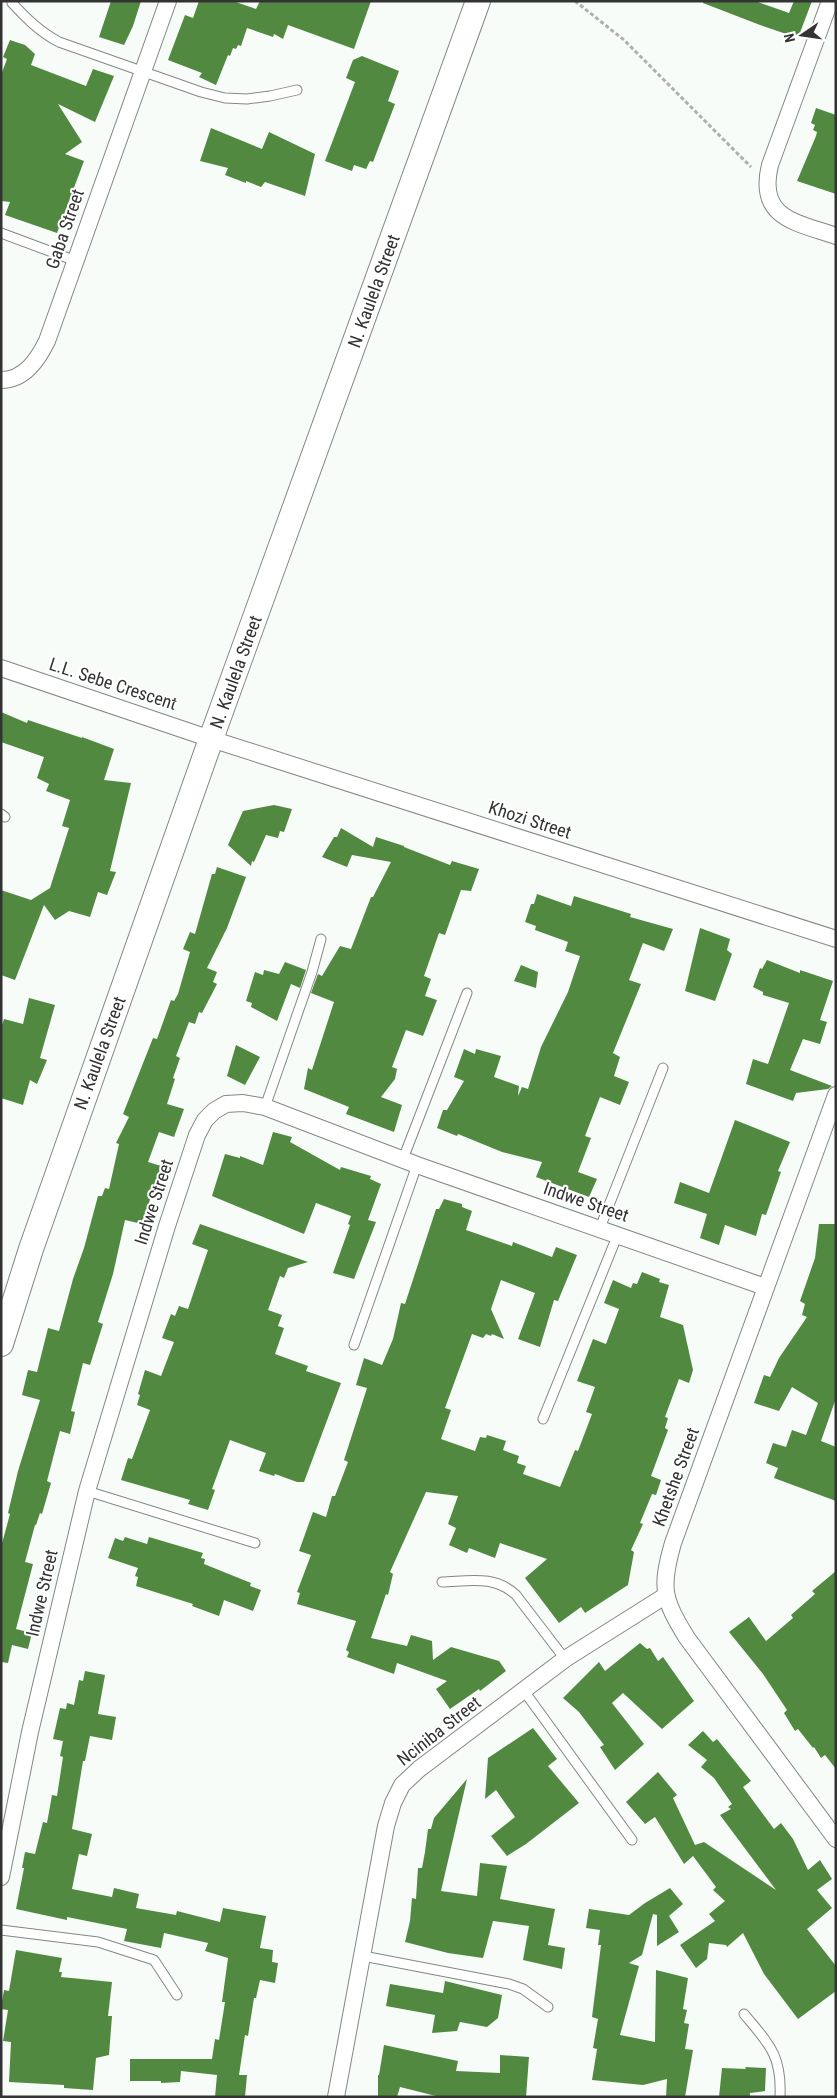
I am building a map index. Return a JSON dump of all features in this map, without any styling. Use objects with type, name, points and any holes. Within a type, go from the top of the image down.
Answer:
[{"type":"street","name":"Gaba Street","points":[[1,380],[19,375],[30,368],[48,340],[168,1]]},
{"type":"street","name":"N. Kaulela Street","points":[[1,1344],[31,1249],[212,739],[478,1]]},
{"type":"street","points":[[830,1],[770,165],[766,182],[768,195],[773,206],[782,215],[836,236]]},
{"type":"street","name":"L.L. Sebe Crescent","points":[[1,668],[212,739]]},
{"type":"street","name":"Khozi Street","points":[[212,739],[836,940]]},
{"type":"street","name":"Khetshe Street","points":[[836,1095],[673,1543],[665,1579],[665,1596],[675,1619],[687,1638],[836,1838]]},
{"type":"street","name":"Indwe Street","points":[[1,1877],[30,1732],[87,1490],[167,1226],[197,1135],[205,1120],[214,1111],[226,1104],[243,1103],[265,1107],[410,1162],[765,1287]]},
{"type":"street","name":"Nciniba Street","points":[[336,2097],[386,1826],[392,1803],[402,1785],[437,1754],[565,1659],[665,1596]]},
{"type":"lane","points":[[12,3],[28,21],[44,34],[59,42],[201,92],[225,98],[247,99],[297,90]]},
{"type":"lane","points":[[1,233],[76,261]]},
{"type":"lane","points":[[265,1107],[312,972],[321,939]]},
{"type":"lane","points":[[354,1346],[410,1162],[467,993]]},
{"type":"lane","points":[[600,1228],[663,1068]]},
{"type":"lane","points":[[543,1419],[618,1234]]},
{"type":"lane","points":[[87,1490],[255,1543]]},
{"type":"lane","points":[[442,1582],[489,1580],[499,1582],[508,1587],[565,1659]]},
{"type":"lane","points":[[524,1691],[632,1840]]},
{"type":"lane","points":[[1,1930],[98,1942],[154,1960],[177,1995]]},
{"type":"lane","points":[[363,1956],[509,1984],[522,1989],[548,2007]]},
{"type":"lane","points":[[744,2014],[775,2054],[779,2068],[780,2097]]},
{"type":"path","points":[[575,1],[624,40],[766,182]]},
{"type":"building","points":[[111,1],[141,1],[133,26],[124,45],[99,37]]},
{"type":"building","points":[[199,1],[233,1],[256,9],[260,1],[371,1],[354,49],[288,25],[283,39],[274,34],[273,37],[247,28],[241,46],[238,45],[236,49],[233,48],[230,56],[228,55],[216,85],[199,77],[202,73],[168,60],[185,15],[193,18]]},
{"type":"building","points":[[703,1],[755,1],[789,13],[794,1],[812,1],[798,38],[703,3]]},
{"type":"building","points":[[10,40],[25,45],[35,54],[31,65],[86,86],[93,69],[114,76],[95,122],[58,104],[82,142],[65,154],[84,161],[57,233],[5,215],[10,202],[1,201],[1,75],[7,59],[3,57]]},
{"type":"building","points":[[362,56],[399,71],[388,101],[395,104],[373,162],[370,161],[366,169],[354,165],[352,171],[325,161],[355,82],[346,78],[353,60]]},
{"type":"building","points":[[816,108],[836,115],[836,194],[797,181],[816,136],[817,132],[813,130],[815,125],[811,123]]},
{"type":"building","points":[[211,128],[262,149],[269,132],[315,154],[305,196],[265,182],[261,187],[246,181],[246,183],[225,175],[228,168],[200,161]]},
{"type":"building","points":[[1,712],[27,723],[28,720],[114,749],[104,780],[131,783],[110,871],[116,872],[107,895],[98,892],[90,917],[69,911],[55,920],[44,905],[15,980],[1,975],[1,890],[31,900],[50,888],[69,828],[62,826],[70,800],[46,791],[49,784],[37,778],[44,757],[1,742]]},
{"type":"building","points":[[274,805],[292,809],[284,832],[280,831],[278,838],[266,835],[251,866],[228,845],[243,811]]},
{"type":"building","points":[[341,828],[373,847],[376,837],[450,865],[452,861],[479,869],[471,891],[461,890],[445,935],[439,933],[424,976],[431,979],[425,996],[437,1000],[423,1036],[406,1030],[392,1067],[397,1069],[395,1079],[381,1097],[402,1105],[394,1132],[346,1114],[349,1107],[304,1089],[308,1068],[312,1070],[334,1002],[311,993],[318,974],[322,976],[340,946],[351,949],[371,897],[373,897],[391,862],[352,855],[347,867],[322,857],[334,837],[337,837]]},
{"type":"building","points":[[217,867],[246,877],[227,928],[207,968],[217,972],[213,982],[217,984],[202,1013],[199,1012],[195,1024],[189,1022],[176,1056],[180,1058],[167,1104],[184,1109],[174,1137],[159,1132],[148,1162],[161,1166],[142,1224],[125,1220],[113,1274],[98,1322],[103,1324],[90,1365],[83,1363],[71,1411],[75,1412],[70,1434],[60,1431],[47,1481],[51,1483],[42,1514],[40,1513],[35,1525],[25,1562],[33,1564],[16,1629],[32,1633],[28,1649],[12,1645],[8,1663],[1,1662],[1,1547],[10,1514],[8,1513],[18,1471],[40,1400],[22,1395],[28,1370],[37,1372],[48,1328],[59,1331],[98,1196],[102,1196],[105,1188],[109,1189],[119,1144],[116,1143],[129,1117],[123,1114],[153,1038],[157,1039],[171,1000],[174,1001],[178,994],[190,952],[183,949],[190,932],[195,934],[212,874],[215,874]]},
{"type":"building","points":[[537,894],[571,906],[574,896],[631,914],[630,917],[673,929],[664,951],[643,943],[629,980],[641,984],[613,1053],[620,1057],[614,1076],[629,1082],[620,1105],[600,1097],[585,1136],[591,1138],[578,1172],[597,1179],[589,1197],[536,1177],[542,1162],[502,1152],[458,1134],[457,1136],[437,1128],[443,1110],[447,1110],[464,1081],[454,1077],[464,1049],[475,1054],[476,1049],[501,1056],[494,1077],[519,1086],[518,1096],[522,1087],[528,1089],[541,1047],[568,992],[580,956],[565,951],[568,942],[535,930],[536,926],[525,922],[531,904],[534,904]]},
{"type":"building","points":[[700,928],[730,939],[727,950],[732,954],[715,1001],[685,991]]},
{"type":"building","points":[[767,960],[800,973],[800,970],[833,981],[820,1020],[827,1022],[820,1044],[803,1039],[790,1070],[832,1086],[828,1089],[796,1093],[793,1101],[746,1084],[753,1059],[768,1064],[789,1003],[763,995],[763,992],[753,987],[760,968],[762,969]]},
{"type":"building","points":[[285,962],[306,970],[300,988],[291,984],[277,1021],[251,1007],[252,1003],[246,1001],[255,972],[263,975],[264,970],[279,974]]},
{"type":"building","points":[[521,965],[538,972],[536,988],[514,981]]},
{"type":"building","points":[[29,998],[55,1005],[40,1058],[47,1060],[37,1084],[30,1080],[23,1105],[1,1098],[1,1028],[4,1019],[23,1024]]},
{"type":"building","points":[[236,1045],[260,1057],[245,1085],[227,1076]]},
{"type":"building","points":[[735,1120],[790,1142],[778,1171],[781,1172],[766,1215],[762,1214],[756,1236],[725,1225],[719,1245],[700,1238],[707,1214],[674,1203],[680,1182],[709,1193]]},
{"type":"building","points":[[273,1132],[292,1137],[290,1142],[340,1170],[341,1167],[371,1176],[370,1179],[381,1184],[368,1220],[376,1222],[354,1279],[333,1273],[350,1225],[348,1224],[351,1216],[316,1203],[304,1234],[212,1196],[225,1154],[240,1158],[240,1156],[263,1165]]},
{"type":"building","points":[[444,1199],[462,1204],[462,1207],[472,1211],[466,1230],[512,1246],[513,1242],[552,1257],[556,1247],[577,1255],[558,1301],[554,1300],[540,1347],[518,1339],[535,1293],[501,1280],[491,1309],[504,1339],[492,1334],[491,1336],[486,1334],[483,1338],[472,1334],[445,1408],[451,1410],[441,1439],[475,1451],[480,1437],[486,1438],[487,1435],[506,1441],[503,1450],[519,1456],[517,1463],[526,1466],[523,1474],[560,1487],[575,1450],[578,1451],[592,1414],[586,1412],[595,1387],[577,1381],[593,1339],[606,1344],[619,1309],[604,1303],[613,1280],[631,1288],[633,1283],[637,1284],[642,1272],[660,1279],[659,1282],[669,1285],[660,1317],[683,1325],[693,1370],[689,1383],[679,1379],[665,1417],[668,1418],[665,1428],[668,1430],[651,1476],[661,1480],[656,1495],[652,1494],[640,1523],[643,1524],[631,1550],[634,1552],[628,1585],[585,1613],[581,1607],[559,1623],[525,1578],[547,1559],[500,1543],[495,1558],[469,1548],[467,1553],[449,1545],[456,1528],[448,1524],[458,1496],[426,1492],[390,1572],[393,1574],[388,1595],[386,1594],[371,1638],[407,1646],[411,1635],[432,1641],[433,1660],[451,1647],[499,1661],[506,1671],[480,1691],[479,1689],[450,1709],[436,1689],[447,1681],[397,1663],[394,1674],[347,1657],[349,1652],[346,1650],[356,1621],[297,1604],[300,1593],[297,1592],[311,1555],[299,1551],[313,1512],[326,1517],[332,1496],[335,1496],[348,1462],[344,1460],[367,1388],[356,1385],[364,1358],[382,1365],[393,1339],[401,1303],[405,1304],[436,1209],[439,1209]]},
{"type":"building","points":[[200,1224],[308,1262],[288,1268],[284,1278],[280,1276],[268,1310],[282,1315],[278,1326],[284,1328],[275,1354],[308,1366],[306,1371],[341,1383],[304,1482],[297,1482],[275,1474],[274,1476],[259,1471],[266,1453],[230,1440],[212,1489],[215,1490],[208,1510],[188,1504],[190,1500],[121,1480],[128,1458],[132,1459],[150,1410],[137,1405],[145,1370],[161,1376],[174,1342],[162,1338],[171,1314],[175,1316],[179,1306],[188,1309],[208,1250],[192,1244]]},
{"type":"building","points":[[819,1224],[836,1224],[836,1398],[821,1441],[836,1447],[836,1501],[774,1478],[778,1468],[766,1463],[773,1443],[786,1447],[792,1430],[806,1435],[818,1403],[792,1387],[779,1411],[754,1403],[764,1375],[770,1377],[779,1358],[807,1317],[802,1315],[805,1304],[800,1301],[815,1258]]},
{"type":"building","points":[[125,1537],[147,1544],[149,1537],[203,1553],[201,1558],[205,1559],[204,1564],[251,1583],[250,1586],[261,1590],[253,1611],[224,1600],[219,1616],[192,1606],[193,1604],[136,1586],[138,1577],[135,1576],[138,1568],[108,1558],[115,1538],[123,1541]]},
{"type":"building","points":[[836,1571],[836,1769],[825,1755],[821,1758],[798,1729],[795,1731],[784,1713],[787,1710],[763,1674],[729,1632],[749,1617],[766,1641],[793,1618],[791,1615],[815,1594],[812,1591]]},
{"type":"building","points":[[640,1643],[647,1649],[650,1648],[658,1661],[663,1657],[694,1701],[662,1729],[623,1693],[612,1703],[644,1744],[615,1770],[600,1747],[604,1745],[579,1712],[563,1698],[599,1662],[605,1671]]},
{"type":"building","points":[[85,1671],[105,1675],[98,1714],[116,1717],[112,1740],[90,1736],[85,1761],[83,1761],[72,1829],[92,1834],[87,1856],[79,1854],[72,1889],[112,1897],[114,1888],[139,1894],[136,1908],[176,1915],[177,1911],[220,1922],[223,1908],[266,1916],[260,1948],[273,1950],[272,1962],[278,1963],[275,1983],[260,1980],[256,1998],[254,1998],[248,2036],[245,2035],[239,2075],[247,2075],[245,2097],[215,2097],[217,2075],[181,2071],[180,2082],[130,2081],[130,2059],[212,2059],[215,2039],[219,2040],[225,2002],[222,2002],[228,1958],[205,1951],[208,1943],[164,1933],[161,1948],[124,1941],[127,1929],[67,1917],[67,1920],[16,1909],[24,1868],[22,1868],[25,1852],[35,1854],[43,1822],[47,1823],[52,1795],[57,1796],[63,1757],[60,1756],[63,1741],[53,1739],[60,1708],[66,1709],[67,1703],[74,1705],[79,1680],[83,1681]]},
{"type":"building","points":[[533,1728],[557,1759],[548,1766],[579,1803],[526,1844],[507,1856],[491,1836],[515,1817],[496,1790],[485,1799],[488,1758]]},
{"type":"building","points":[[703,1731],[713,1742],[717,1739],[751,1781],[743,1787],[774,1829],[781,1823],[793,1839],[808,1870],[820,1860],[832,1879],[817,1890],[832,1908],[807,1929],[836,1966],[836,1991],[798,2019],[764,1974],[743,1933],[727,1947],[726,1945],[709,1943],[707,1959],[696,1968],[680,1945],[715,1921],[709,1914],[725,1901],[713,1890],[716,1887],[693,1856],[684,1864],[655,1817],[645,1824],[626,1802],[658,1772],[677,1795],[673,1798],[695,1845],[704,1842],[776,1890],[720,1815],[731,1809],[728,1807],[732,1804],[714,1778],[701,1767],[707,1760],[688,1745]]},
{"type":"building","points":[[467,1779],[441,1891],[477,1896],[480,1863],[507,1866],[500,1899],[555,1909],[548,1945],[565,1948],[562,1969],[523,1960],[529,1926],[493,1921],[483,1958],[448,1953],[405,1942],[410,1921],[412,1898],[416,1899],[418,1868],[422,1868],[428,1829],[431,1829],[434,1818]]},
{"type":"building","points":[[670,1888],[683,1904],[669,1916],[679,1932],[657,1946],[657,1915],[653,1914],[642,1955],[629,1963],[639,1966],[620,2035],[655,2042],[656,1970],[688,1978],[683,2009],[687,2010],[684,2023],[689,2024],[685,2049],[693,2050],[685,2097],[666,2097],[667,2079],[643,2085],[592,2080],[597,2049],[593,2048],[598,2019],[592,2017],[601,1945],[598,1945],[600,1930],[586,1928],[589,1909],[629,1915]]},
{"type":"building","points":[[16,1950],[62,1958],[59,1972],[62,1972],[61,1977],[112,1982],[108,2016],[112,2016],[109,2055],[96,2058],[93,2090],[64,2088],[64,2085],[9,2082],[11,2042],[3,2041],[8,2010],[1,2009],[1,2007],[4,1990],[9,1991]]},
{"type":"building","points":[[445,1981],[502,1995],[498,2018],[487,2027],[460,2022],[457,2031],[432,2033],[435,2015],[386,2006],[390,1984],[443,1993]]},
{"type":"building","points":[[384,2045],[458,2061],[456,2071],[500,2073],[500,2055],[529,2057],[526,2097],[440,2097],[400,2087],[397,2097],[378,2097],[378,2075]]},
{"type":"building","points":[[745,2067],[766,2068],[765,2091],[750,2093],[750,2097],[719,2097],[722,2068],[746,2069]]}]
